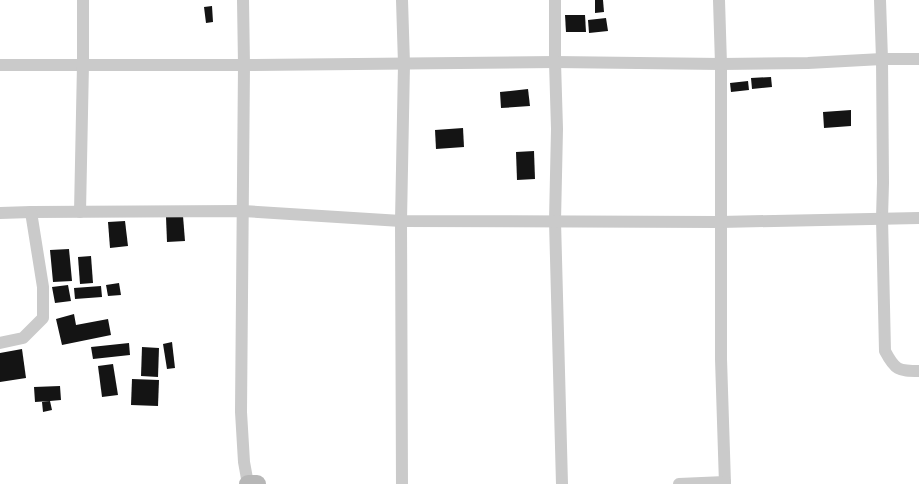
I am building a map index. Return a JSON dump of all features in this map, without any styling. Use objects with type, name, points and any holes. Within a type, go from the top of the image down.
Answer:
[{"type":"main road","points":[[248,484],[257,484]]},
{"type":"street","points":[[80,212],[84,64],[83,0]]},
{"type":"street","points":[[243,0],[241,412],[244,462],[248,484]]},
{"type":"street","points":[[402,0],[404,64],[401,221],[402,484]]},
{"type":"street","points":[[555,0],[557,129],[555,222],[562,484]]},
{"type":"street","points":[[679,484],[725,483],[721,359],[721,64],[719,0]]},
{"type":"street","points":[[880,0],[885,351],[892,364],[899,370],[919,371]]},
{"type":"street","points":[[0,65],[244,66],[555,62],[721,64],[919,59]]},
{"type":"street","points":[[0,213],[243,211],[401,221],[555,222],[720,222],[919,218]]},
{"type":"street","points":[[0,343],[23,338],[44,318],[43,287],[32,212]]},
{"type":"building","points":[[595,0],[603,0],[604,12],[595,13]]},
{"type":"building","points":[[212,6],[213,22],[206,23],[204,7]]},
{"type":"building","points":[[565,15],[585,15],[586,32],[566,32]]},
{"type":"building","points":[[606,18],[608,31],[589,33],[588,20]]},
{"type":"building","points":[[771,77],[772,87],[752,89],[751,78]]},
{"type":"building","points":[[748,81],[749,90],[731,92],[730,83]]},
{"type":"building","points":[[528,89],[530,106],[501,108],[500,92]]},
{"type":"building","points":[[851,110],[851,126],[824,128],[823,112]]},
{"type":"building","points":[[463,128],[464,147],[436,149],[435,130]]},
{"type":"building","points":[[534,151],[535,179],[517,180],[516,152]]},
{"type":"building","points":[[183,216],[185,241],[167,242],[166,217]]},
{"type":"building","points":[[125,221],[128,246],[110,248],[108,222]]},
{"type":"building","points":[[69,249],[72,281],[53,282],[50,250]]},
{"type":"building","points":[[91,256],[93,283],[80,284],[78,257]]},
{"type":"building","points":[[119,283],[121,295],[108,296],[106,285]]},
{"type":"building","points":[[68,285],[71,301],[55,303],[52,287]]},
{"type":"building","points":[[101,286],[102,297],[75,299],[74,288]]},
{"type":"building","points":[[74,314],[76,325],[108,319],[111,335],[62,345],[56,319]]},
{"type":"building","points":[[172,342],[175,368],[167,369],[163,344]]},
{"type":"building","points":[[129,343],[130,355],[93,359],[91,347]]},
{"type":"building","points":[[142,347],[159,348],[158,377],[141,376]]},
{"type":"building","points":[[22,349],[26,378],[0,382],[0,353]]},
{"type":"building","points":[[113,364],[118,395],[102,397],[98,366]]},
{"type":"building","points":[[132,379],[159,380],[158,406],[131,405]]},
{"type":"building","points":[[60,386],[61,400],[35,402],[34,387]]},
{"type":"building","points":[[50,401],[52,410],[43,412],[42,402]]}]
